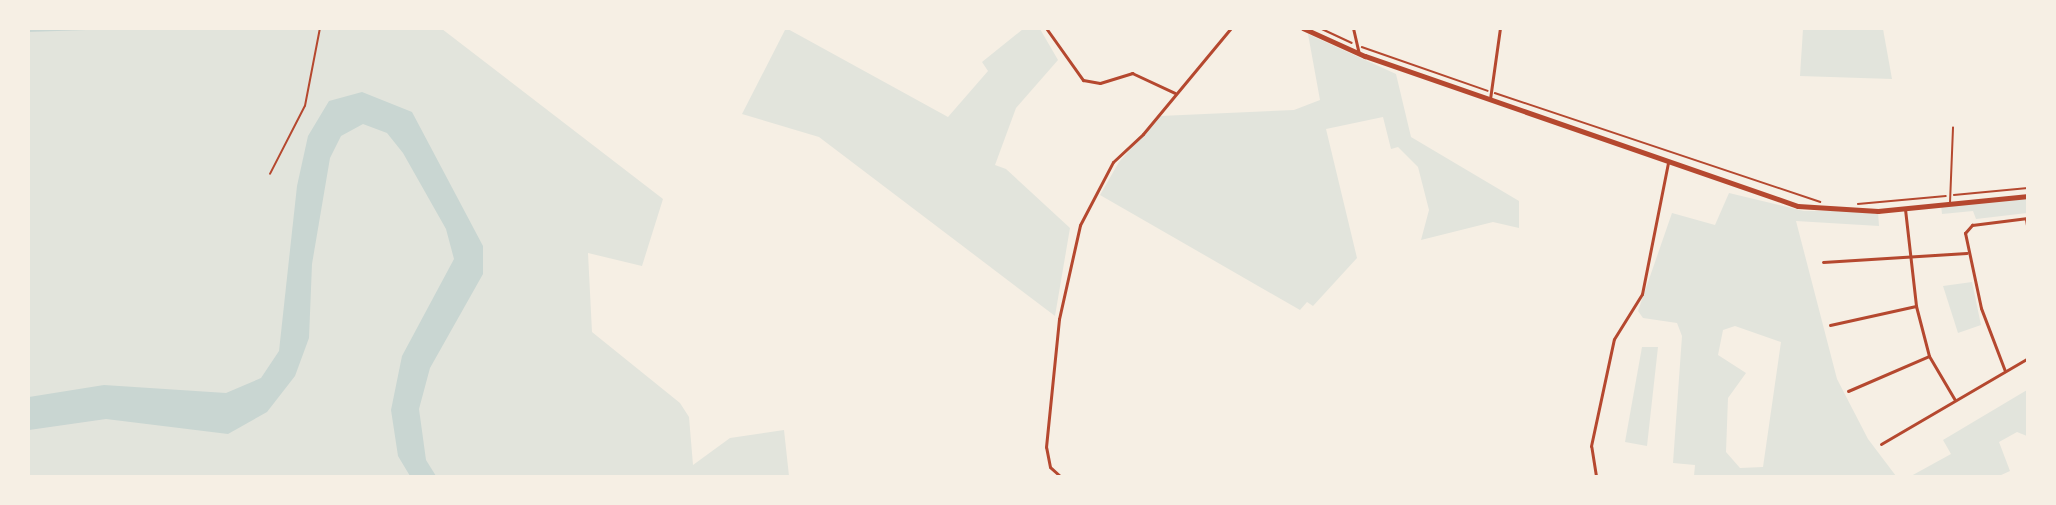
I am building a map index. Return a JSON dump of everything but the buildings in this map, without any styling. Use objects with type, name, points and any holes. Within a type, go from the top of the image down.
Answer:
[{"type":"street","points":[[1046,28],[1083,80],[1100,83],[1132,73],[1175,93]]},
{"type":"street","points":[[1060,477],[1050,467],[1046,447],[1059,319],[1074,242],[1113,162],[1232,28]]},
{"type":"street","points":[[1303,28],[1360,54],[1798,206],[1858,212],[2028,196]]},
{"type":"street","points":[[1353,28],[1360,54]]},
{"type":"street","points":[[1490,100],[1500,28]]},
{"type":"street","points":[[1596,477],[1591,446],[1614,339],[1642,294],[1668,162]]},
{"type":"street","points":[[1905,208],[1916,306],[1929,356],[1955,400]]},
{"type":"street","points":[[2005,371],[1967,253],[1968,227],[2027,218],[2028,232]]},
{"type":"street","points":[[1823,262],[1967,253]]},
{"type":"street","points":[[1830,325],[1916,306]]},
{"type":"street","points":[[1848,391],[1929,356]]},
{"type":"street","points":[[1881,444],[2028,358]]},
{"type":"lane","points":[[1950,204],[1953,128]]},
{"type":"path","points":[[270,174],[305,106],[320,28]]},
{"type":"path","points":[[1320,28],[1358,46],[1791,196],[1824,202]]},
{"type":"path","points":[[1847,203],[2028,188]]},
{"type":"shaded area","points":[[786,28],[948,117],[988,71],[982,62],[1023,29],[1040,29],[1058,60],[1016,108],[995,165],[1006,169],[1070,228],[1055,316],[819,137],[742,114]]},
{"type":"shaded area","points":[[28,29],[442,29],[663,199],[642,266],[588,253],[592,332],[680,403],[689,417],[693,465],[730,438],[784,430],[789,476],[29,476]]},
{"type":"shaded area","points":[[1803,29],[1883,29],[1892,79],[1800,76]]},
{"type":"shaded area","points":[[1308,34],[1396,74],[1411,137],[1519,201],[1519,228],[1493,222],[1421,240],[1429,210],[1418,167],[1398,147],[1391,149],[1383,117],[1326,129],[1357,258],[1313,306],[1307,302],[1300,310],[1100,195],[1119,162],[1160,116],[1294,110],[1320,100]]},
{"type":"shaded area","points":[[362,92],[412,112],[483,246],[483,274],[430,368],[419,409],[426,460],[436,476],[410,476],[398,456],[391,410],[402,356],[454,259],[446,229],[403,153],[387,133],[363,124],[341,136],[330,158],[312,264],[309,338],[295,376],[267,412],[228,434],[106,419],[29,430],[29,397],[104,385],[226,393],[261,378],[279,351],[297,186],[308,136],[329,101]]},
{"type":"shaded area","points":[[1729,193],[1804,211],[1878,211],[1879,226],[1796,221],[1837,379],[1868,439],[1896,476],[1694,476],[1695,465],[1673,463],[1682,336],[1677,323],[1643,318],[1638,311],[1672,213],[1715,225]],"holes":[[[1735,326],[1781,342],[1763,467],[1740,468],[1726,452],[1728,398],[1746,373],[1718,355],[1723,330]]]},
{"type":"shaded area","points":[[2027,196],[2027,213],[1976,219],[1973,211],[1942,214],[1941,205]]},
{"type":"shaded area","points":[[1972,282],[1981,325],[1958,333],[1943,286]]},
{"type":"shaded area","points":[[1642,347],[1658,347],[1647,446],[1625,442]]},
{"type":"shaded area","points":[[2027,390],[2027,436],[2017,432],[1999,442],[2010,471],[1999,476],[1911,476],[1951,454],[1943,440]]},
{"type":"waterway","points":[[28,31],[115,28]]}]
